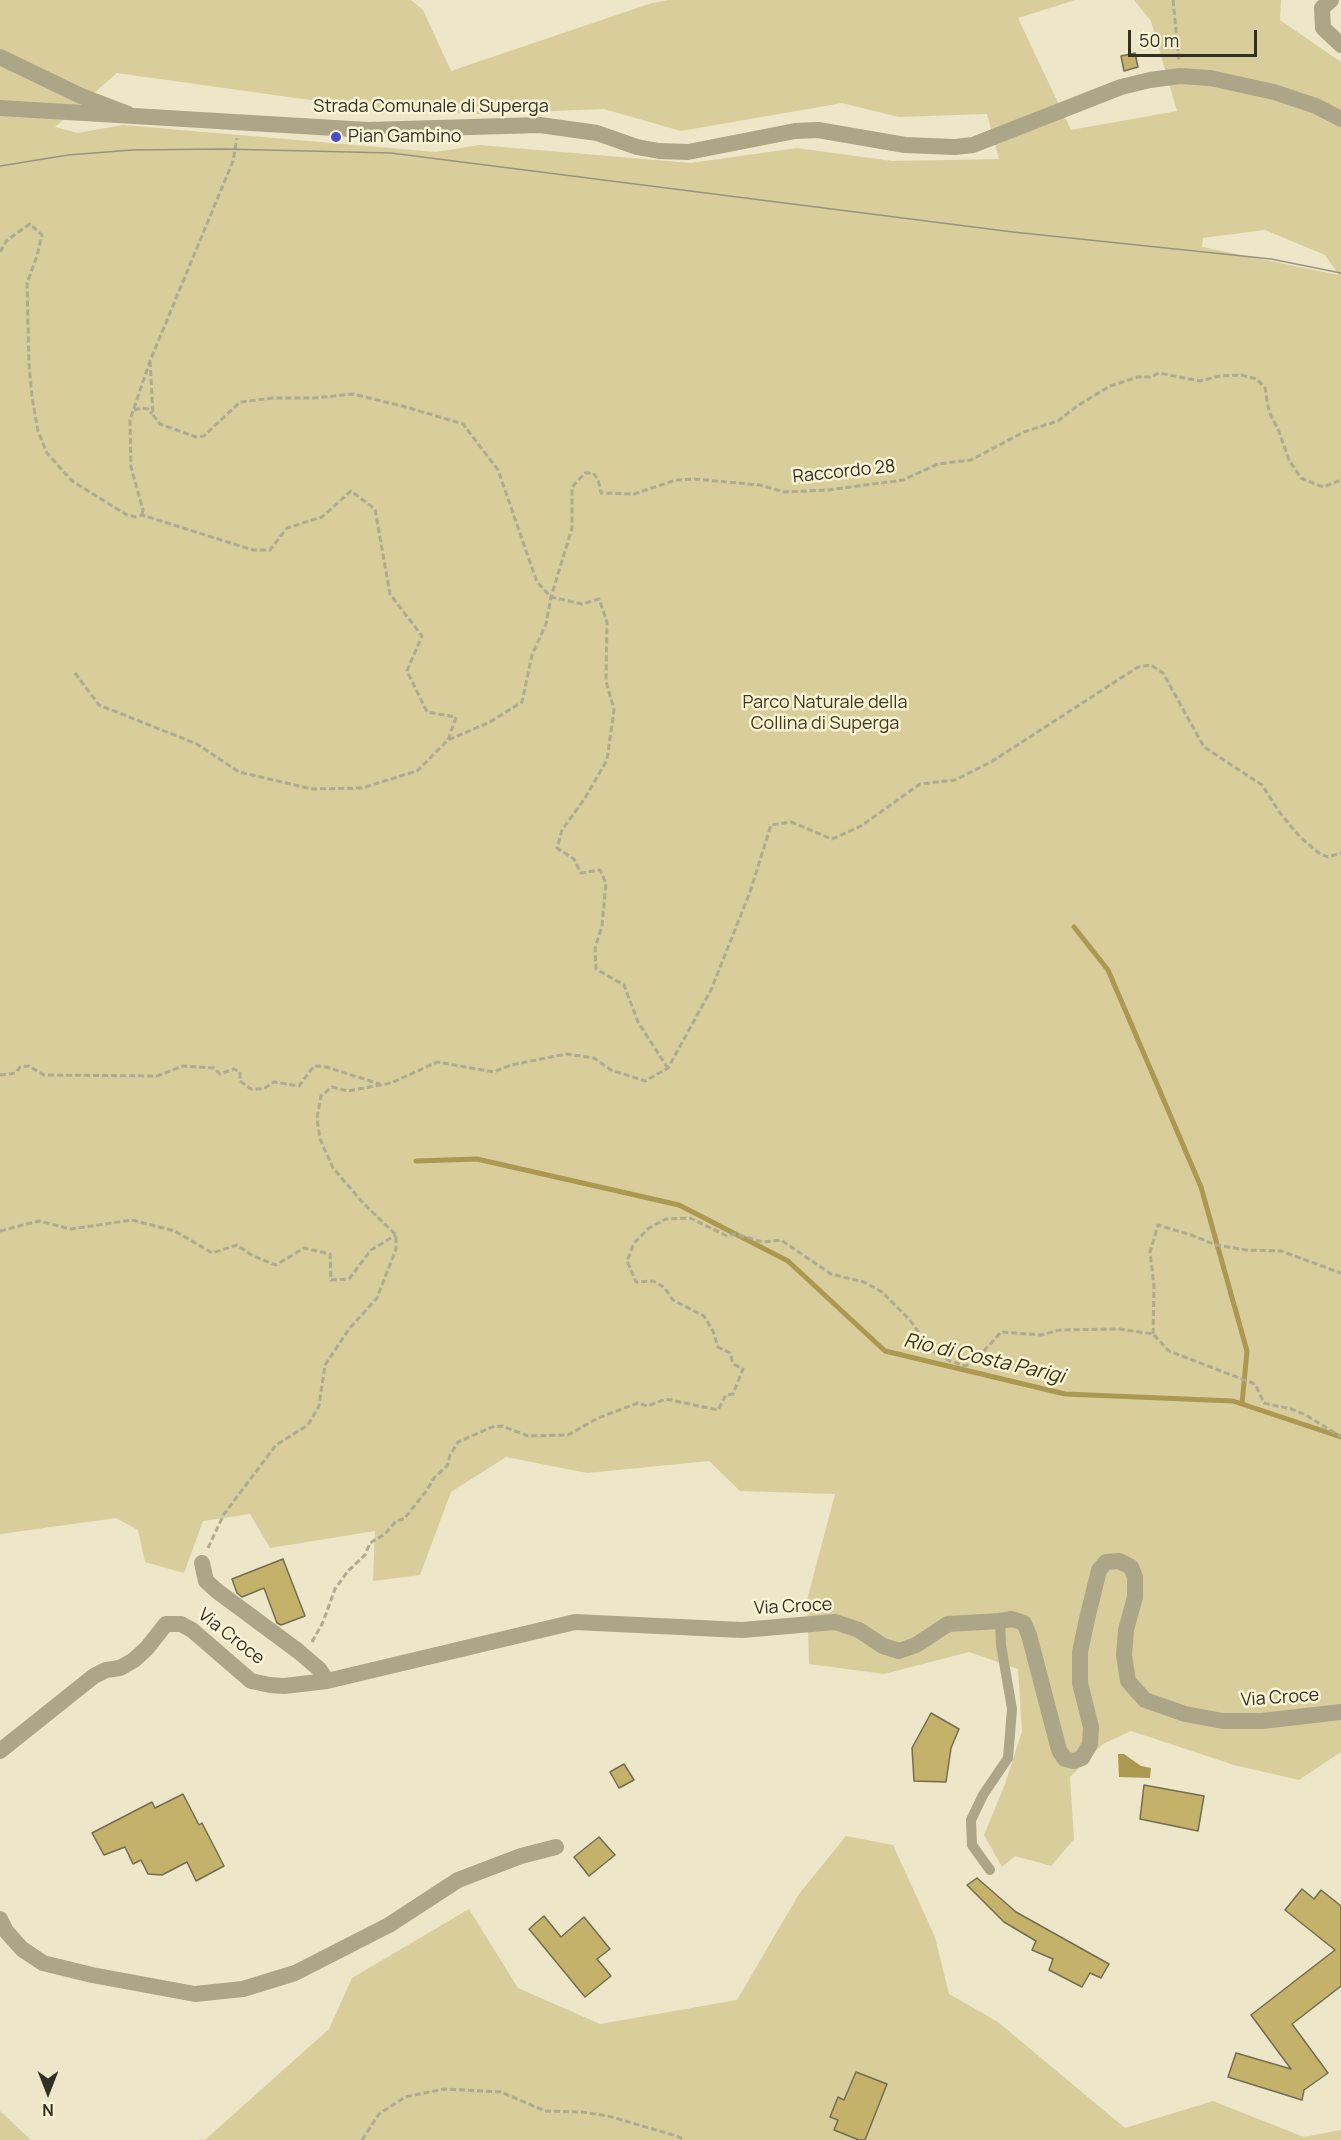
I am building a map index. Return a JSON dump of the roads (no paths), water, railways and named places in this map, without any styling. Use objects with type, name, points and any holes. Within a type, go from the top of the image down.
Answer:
[{"type":"street","points":[[1331,0],[1322,8],[1323,28],[1341,45]]},
{"type":"street","points":[[0,57],[81,96],[134,116]]},
{"type":"street","name":"Strada Comunale di Superga","points":[[0,108],[368,130],[540,124],[597,133],[637,147],[659,151],[688,152],[795,130],[844,134],[905,146],[955,147],[974,146],[1121,87],[1180,76],[1210,78],[1274,92],[1316,106],[1341,119]]},
{"type":"street","name":"Via Croce","points":[[0,1751],[94,1676],[106,1670],[120,1668],[134,1660],[166,1624],[181,1624],[192,1630],[251,1681],[284,1686],[327,1681],[574,1622],[742,1629],[835,1622],[859,1629],[883,1646],[898,1651],[916,1645],[948,1624],[1000,1622],[1012,1619],[1024,1623],[1059,1750],[1065,1759],[1074,1761],[1082,1758],[1090,1744],[1091,1727],[1080,1683],[1080,1652],[1099,1570],[1106,1562],[1119,1561],[1131,1567],[1135,1576],[1135,1597],[1126,1629],[1124,1655],[1128,1681],[1145,1700],[1185,1714],[1223,1721],[1262,1721],[1341,1712]]},
{"type":"street","points":[[202,1563],[206,1581],[298,1651],[319,1669],[327,1681]]},
{"type":"street","points":[[0,1919],[6,1931],[22,1949],[43,1963],[92,1975],[195,1994],[243,1989],[295,1973],[389,1925],[459,1880],[521,1856],[556,1847]]},
{"type":"lane","points":[[990,1869],[972,1845],[971,1820],[983,1795],[1008,1758],[1012,1709],[1001,1645],[1000,1622]]},
{"type":"waterway","points":[[1074,927],[1108,970],[1201,1187],[1247,1351],[1242,1404]]},
{"type":"waterway","name":"Rio di Costa Parigi","points":[[416,1161],[477,1159],[679,1205],[788,1261],[885,1351],[1065,1394],[1233,1401],[1341,1437]]},
{"type":"tram line","points":[[0,166],[68,155],[132,150],[224,149],[391,153],[1013,232],[1271,259],[1341,273]]},
{"type":"place","name":"Pian Gambino","points":[[336,137]]},
{"type":"park label","name":"Parco Naturale della Collina di Superga","points":[[825,713]]}]
